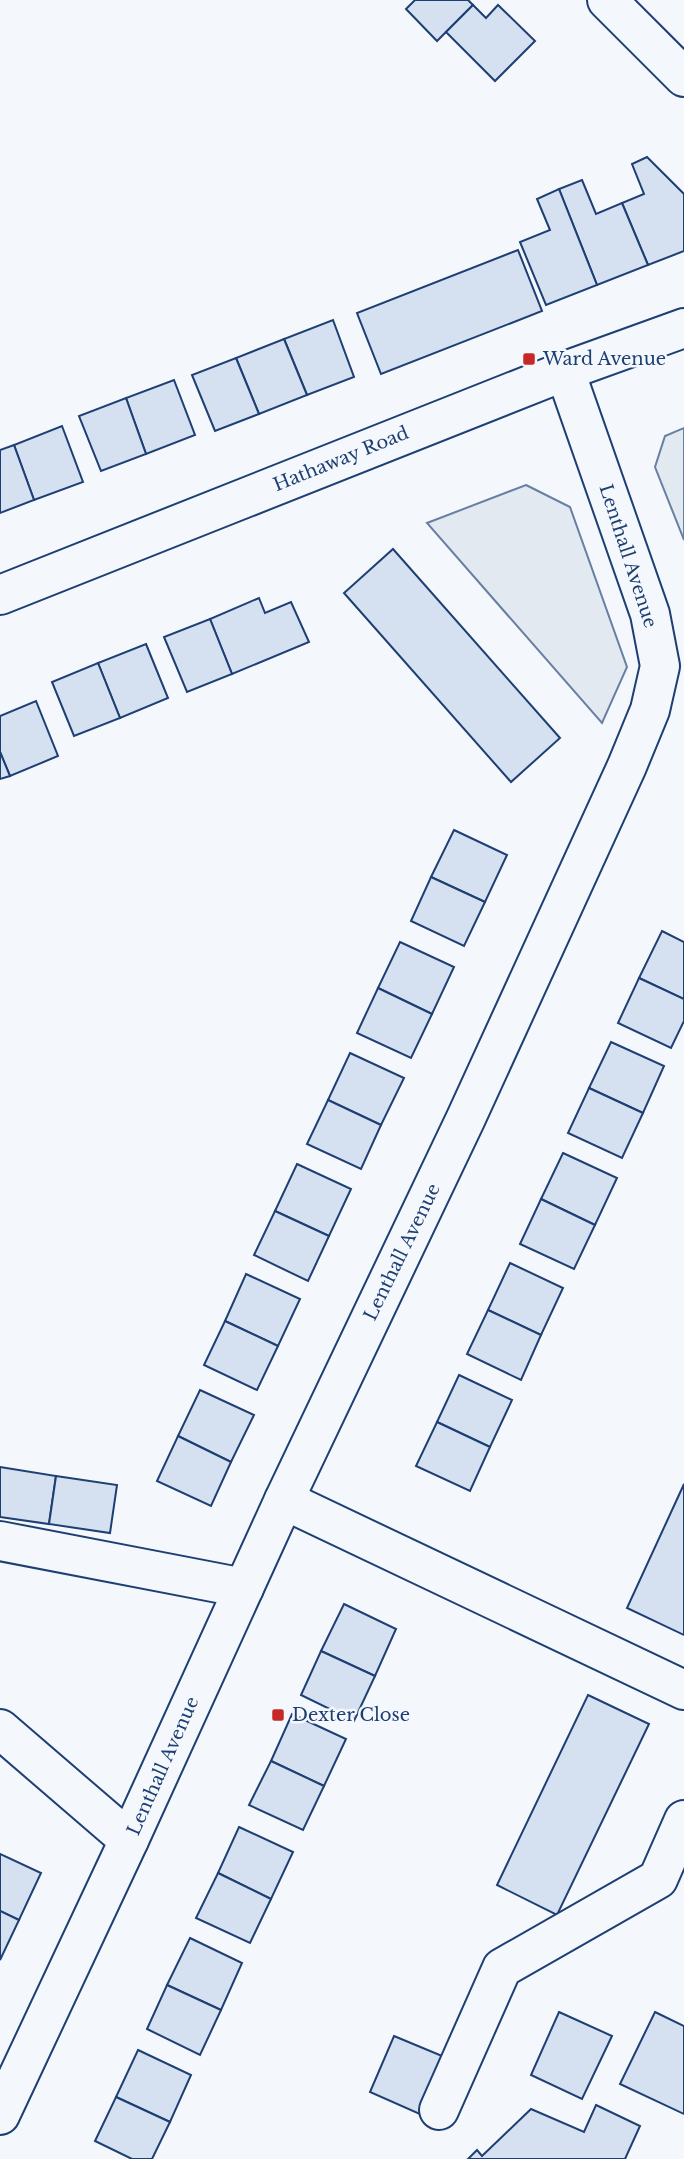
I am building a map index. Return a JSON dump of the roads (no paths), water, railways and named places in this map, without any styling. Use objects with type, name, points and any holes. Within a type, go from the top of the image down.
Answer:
[{"type":"street","points":[[607,0],[684,77]]},
{"type":"street","name":"Hathaway Road","points":[[0,596],[565,371],[684,328]]},
{"type":"street","name":"Lenthall Avenue","points":[[0,2115],[130,1840],[284,1500],[466,1118],[650,710],[660,666],[650,614],[565,371]]},
{"type":"street","points":[[284,1500],[684,1689]]},
{"type":"street","points":[[0,1541],[244,1588]]},
{"type":"street","points":[[0,1729],[130,1840]]},
{"type":"street","points":[[439,2110],[502,1968],[658,1879],[680,1841]]},
{"type":"place","name":"Ward Avenue","points":[[529,359]]},
{"type":"place","name":"Dexter Close","points":[[278,1715]]}]
